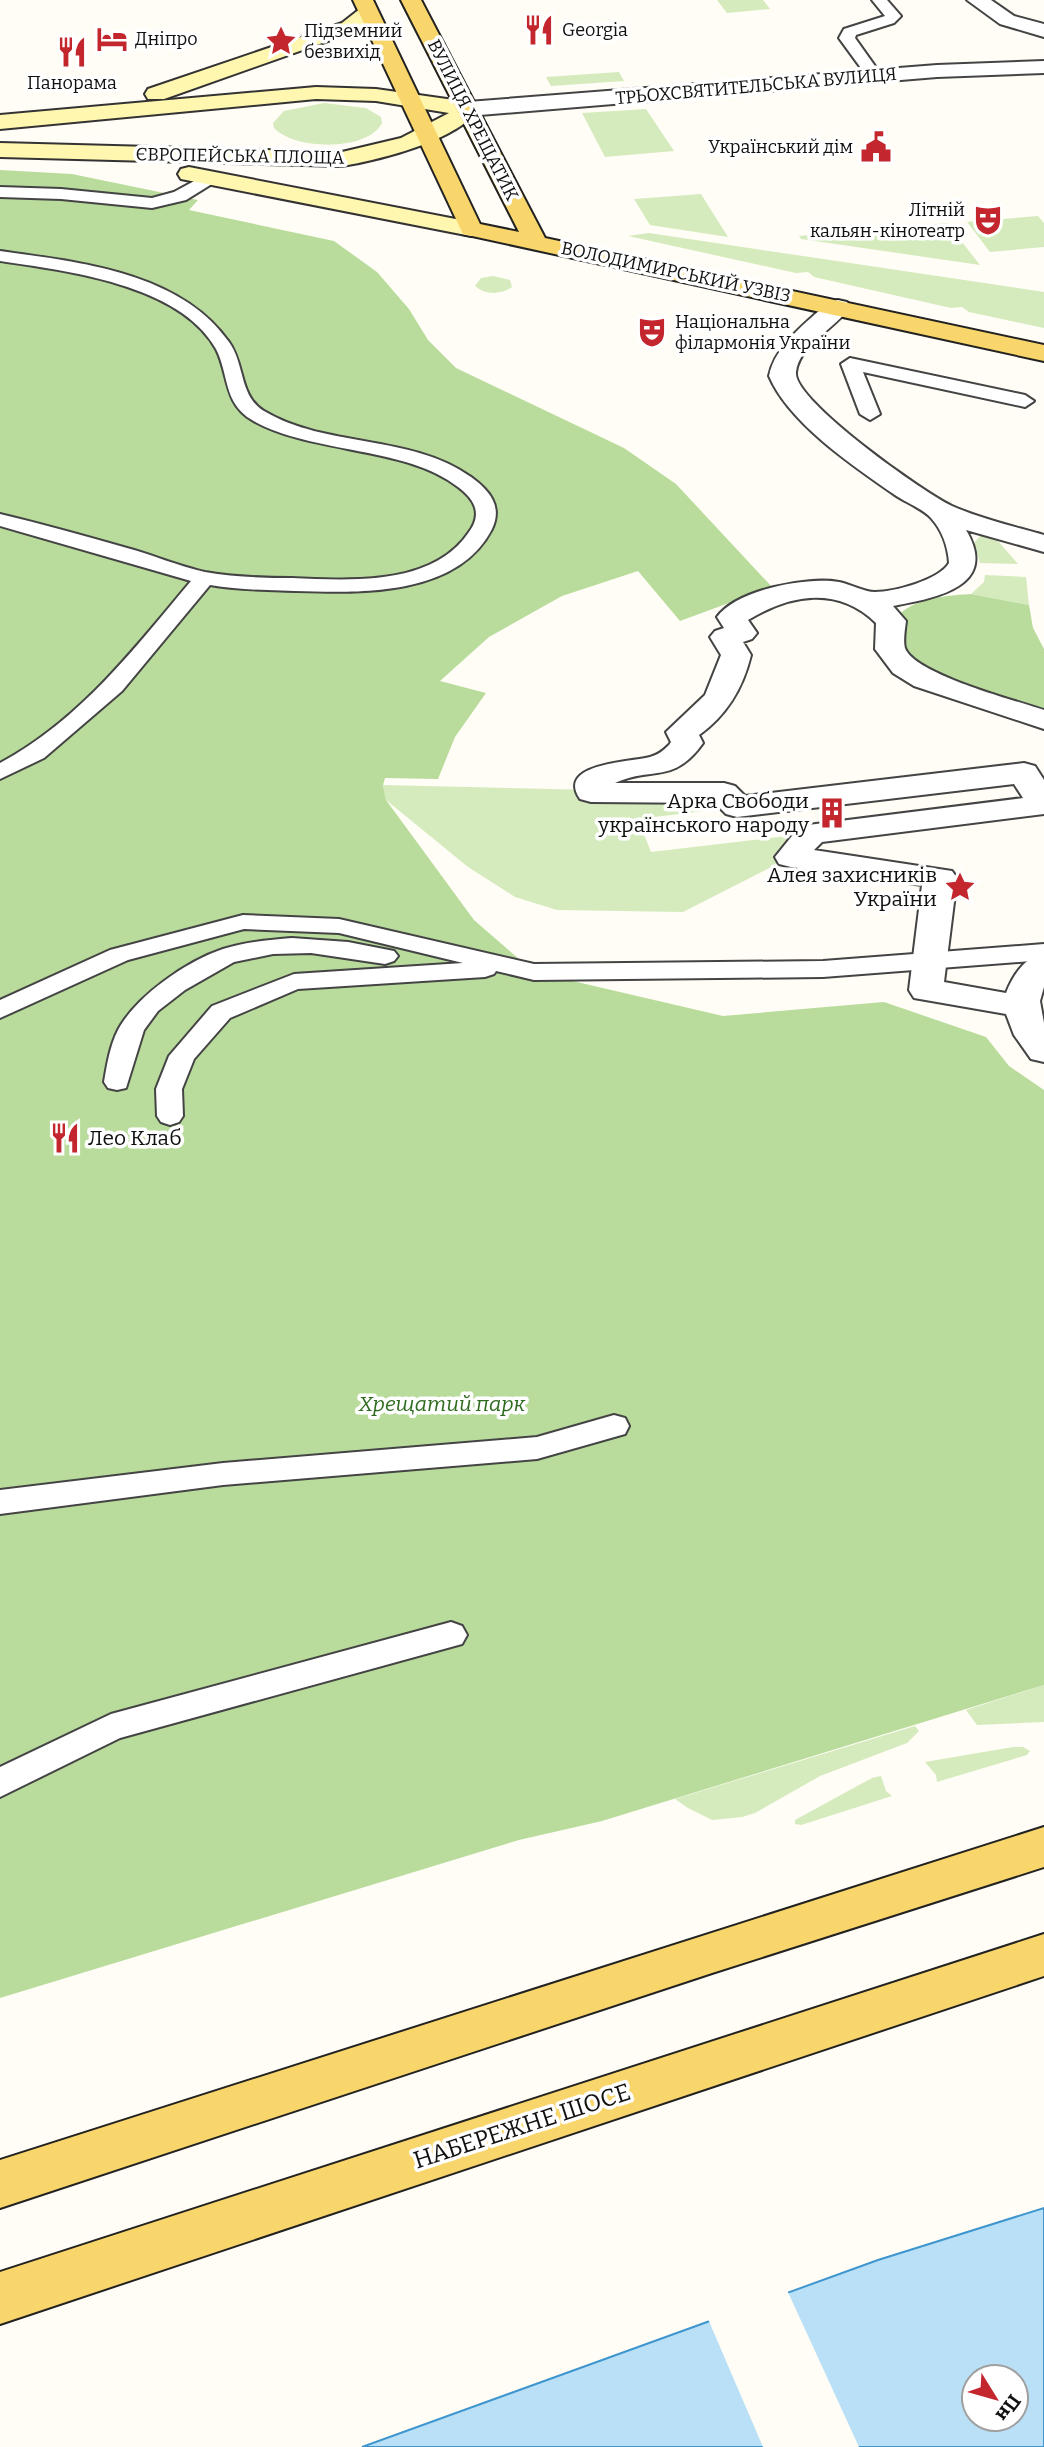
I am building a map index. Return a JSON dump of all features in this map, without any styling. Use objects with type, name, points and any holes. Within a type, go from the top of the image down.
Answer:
[{"type":"main road","name":"ВУЛИЦЯ ХРЕЩАТИК","points":[[411,0],[535,241]]},
{"type":"main road","points":[[102,113],[349,27],[365,6],[471,229]]},
{"type":"main road","points":[[0,122],[316,93],[409,99],[468,109]]},
{"type":"main road","name":"ЄВРОПЕЙСЬКА ПЛОЩА","points":[[80,153],[342,159],[388,151],[426,137],[468,109]]},
{"type":"main road","points":[[0,150],[80,153]]},
{"type":"main road","name":"ЄВРОПЕЙСЬКА ПЛОЩА","points":[[80,153],[471,229]]},
{"type":"main road","name":"ВОЛОДИМИРСЬКИЙ УЗВІЗ","points":[[471,229],[838,306],[1044,354]]},
{"type":"main road","points":[[0,2184],[1044,1847]]},
{"type":"main road","name":"НАБЕРЕЖНЕ ШОСЕ","points":[[0,2298],[1044,1955]]},
{"type":"street","points":[[977,0],[1007,20],[1044,31]]},
{"type":"street","name":"ТРЬОХСВЯТИТЕЛЬСЬКА ВУЛИЦЯ","points":[[468,109],[874,76],[1044,67]]},
{"type":"street","points":[[838,306],[789,357],[781,374],[785,389],[816,419],[900,488],[941,512],[1044,544]]},
{"type":"street","points":[[870,602],[935,587],[960,573],[964,564],[963,550],[941,512]]},
{"type":"street","points":[[1044,720],[925,680],[904,667],[890,649],[891,621],[870,602],[845,592],[799,589],[753,603],[732,617],[742,633],[725,637],[736,655],[731,676],[722,697],[713,708],[704,718],[682,732],[687,743],[683,750],[661,764],[639,770],[619,770],[590,782],[591,792],[724,793],[737,807],[1024,773],[1043,805],[812,833],[791,857],[940,878],[926,990],[1021,1006],[1023,991],[1029,978],[1044,964]]},
{"type":"street","points":[[1044,964],[1023,991],[1021,1006],[1028,1032],[1044,1051]]},
{"type":"lane","points":[[874,76],[847,38],[849,33],[894,16],[879,0]]},
{"type":"lane","points":[[0,192],[61,194],[152,203],[180,196],[209,178]]},
{"type":"lane","points":[[0,256],[52,264],[123,280],[181,305],[208,325],[225,348],[240,402],[257,415],[285,428],[429,465],[458,478],[483,499],[487,514],[481,531],[466,550],[441,567],[392,583],[362,586],[268,584],[205,578],[0,520]]},
{"type":"lane","points":[[870,414],[850,364],[1025,401]]},
{"type":"lane","points":[[0,772],[36,753],[114,686],[205,578]]},
{"type":"lane","points":[[0,1010],[119,956],[243,922],[339,926],[489,965],[534,972],[823,969],[1044,952]]},
{"type":"lane","points":[[117,1082],[121,1051],[140,1013],[168,989],[234,953],[304,945],[352,948],[415,963],[489,965]]},
{"type":"lane","points":[[170,1116],[169,1089],[182,1056],[221,1012],[294,982],[489,965]]},
{"type":"lane","points":[[0,1502],[223,1474],[537,1448],[614,1426]]},
{"type":"lane","points":[[0,1783],[111,1727],[451,1635]]},
{"type":"green space","points":[[717,0],[763,0],[770,9],[727,13]]},
{"type":"green space","points":[[619,72],[624,81],[551,86],[546,77]]},
{"type":"green space","points":[[324,103],[366,108],[381,117],[382,123],[362,139],[330,145],[297,141],[274,128],[273,123],[284,111]]},
{"type":"green space","points":[[646,109],[674,151],[605,157],[582,113]]},
{"type":"green space","name":"Хрещатий парк","points":[[0,170],[72,174],[198,200],[189,210],[334,241],[377,272],[409,309],[428,340],[456,368],[624,448],[676,484],[772,587],[680,621],[638,571],[562,596],[489,637],[440,681],[486,693],[455,737],[438,779],[385,778],[383,785],[386,800],[474,920],[534,972],[723,1016],[884,1002],[986,1037],[1009,1066],[1044,1090],[1044,1685],[602,1821],[519,1840],[0,1998]]},
{"type":"green space","points":[[701,194],[728,237],[650,225],[634,199]]},
{"type":"green space","points":[[1038,216],[1044,223],[1044,247],[990,252],[967,222]]},
{"type":"green space","points":[[947,223],[980,265],[801,239],[799,236]]},
{"type":"green space","points":[[649,233],[1044,292],[1044,328],[969,312],[962,307],[951,308],[814,277],[808,272],[796,273],[628,236]]},
{"type":"green space","points":[[493,276],[510,280],[512,287],[493,293],[475,286],[481,278]]},
{"type":"green space","points":[[981,535],[998,541],[1018,564],[980,563],[974,543]]},
{"type":"green space","points":[[985,575],[1026,577],[1029,605],[971,594],[984,582]]},
{"type":"green space","points":[[971,594],[1029,605],[1033,628],[1044,649],[1044,720],[925,680],[889,636],[893,624],[909,607],[933,598]]},
{"type":"green space","points":[[383,785],[724,793],[737,807],[638,819],[651,852],[812,833],[791,857],[683,912],[557,910],[515,897],[468,867],[386,800]]},
{"type":"green space","points":[[1044,1685],[1044,1722],[977,1725],[966,1710]]},
{"type":"green space","points":[[915,1726],[919,1731],[907,1743],[820,1776],[755,1813],[742,1817],[712,1820],[675,1799]]},
{"type":"green space","points":[[1023,1747],[1030,1751],[1027,1755],[937,1782],[936,1775],[925,1762]]},
{"type":"green space","points":[[881,1776],[886,1791],[892,1796],[801,1825],[795,1824],[795,1820],[872,1778]]},
{"type":"water","points":[[1044,2208],[1044,2447],[362,2447],[878,2260]]},
{"type":"pier","points":[[787,2290],[859,2447],[763,2447],[708,2319]]},
{"type":"place","name":"Georgia","points":[[539,30]]},
{"type":"place","name":"Дніпро","points":[[112,39]]},
{"type":"place","name":"Підземний безвихід","points":[[281,41]]},
{"type":"place","name":"Панорама","points":[[72,52]]},
{"type":"place","name":"Український дім","points":[[876,147]]},
{"type":"place","name":"Літній кальян-кінотеатр","points":[[988,220]]},
{"type":"place","name":"Національна філармонія України","points":[[652,332]]},
{"type":"place","name":"Арка Свободи українського народу","points":[[832,813]]},
{"type":"place","name":"Алея захисників України","points":[[960,887]]},
{"type":"place","name":"Лео Клаб","points":[[65,1138]]}]
